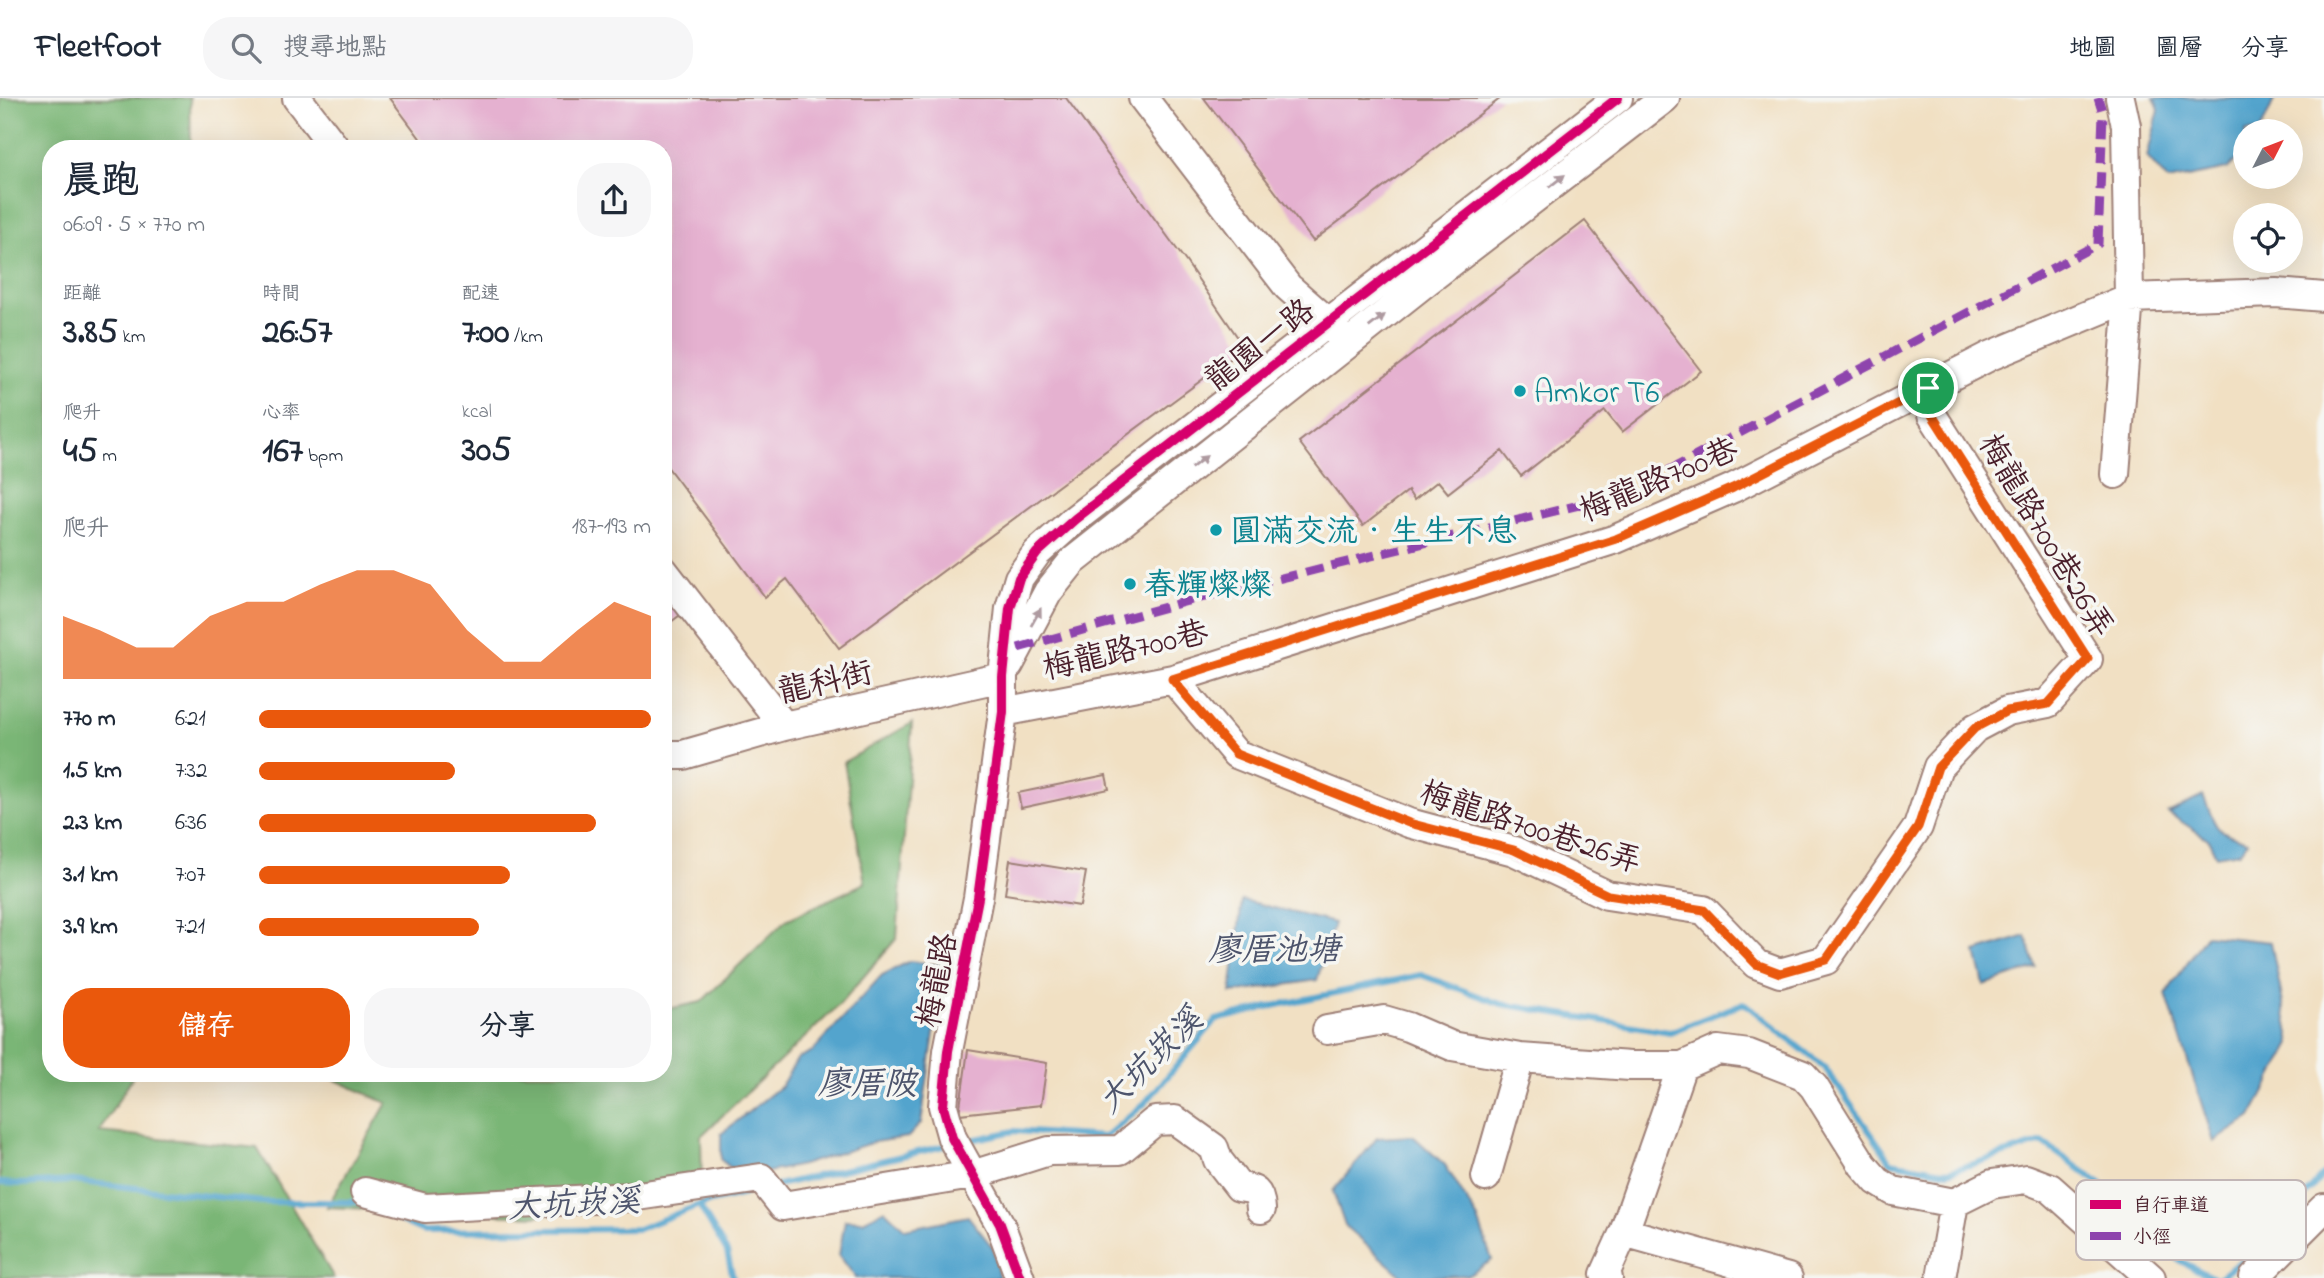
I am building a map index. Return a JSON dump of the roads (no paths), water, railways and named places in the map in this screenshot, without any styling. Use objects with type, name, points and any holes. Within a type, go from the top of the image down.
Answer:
[{"type":"street","points":[[297,98],[329,140]]},
{"type":"street","points":[[1143,98],[1288,287],[1329,323],[1347,345]]},
{"type":"street","name":"龍園一路","points":[[1003,677],[1010,608],[1019,578],[1037,553],[1075,519],[1618,98]]},
{"type":"street","name":"龍園一路","points":[[1003,677],[1048,592],[1072,562],[1665,98]]},
{"type":"street","points":[[2115,474],[2129,298],[2126,126],[2120,98]]},
{"type":"street","name":"梅龍路700巷","points":[[1003,712],[1172,679],[1616,539],[1733,488],[1990,356],[2129,298],[2276,293],[2324,297]]},
{"type":"street","name":"梅龍路700巷26弄","points":[[1172,679],[1236,754],[1409,823],[1514,850],[1608,895],[1704,910],[1756,964],[1780,973],[1826,960],[1918,827],[1938,767],[1975,728],[2007,711],[2048,704],[2088,659],[1932,415],[1928,388]]},
{"type":"street","points":[[672,582],[784,726]]},
{"type":"street","name":"梅龍路","points":[[1003,677],[1003,712],[978,898],[948,1051],[943,1106],[962,1156],[1000,1224],[1020,1278]]},
{"type":"street","name":"龍科街","points":[[672,755],[683,755],[784,726],[1003,677]]},
{"type":"street","points":[[1327,1030],[1384,1020],[1452,1046],[1520,1058],[1630,1066],[1682,1066],[1717,1050],[1749,1054],[1803,1075],[1814,1087],[1863,1164],[1877,1181],[1893,1191],[1954,1203],[1992,1184],[2026,1179],[2050,1188],[2076,1211]]},
{"type":"street","points":[[1486,1177],[1520,1058]]},
{"type":"street","points":[[1608,1278],[1605,1274],[1624,1232],[1682,1066]]},
{"type":"street","points":[[365,1192],[425,1208],[631,1197],[761,1178],[783,1206],[962,1156],[1120,1150],[1155,1121],[1175,1120],[1214,1148],[1219,1160],[1239,1187],[1254,1189],[1260,1195],[1261,1209]]},
{"type":"street","points":[[1941,1278],[1954,1203]]},
{"type":"street","points":[[2306,1226],[2324,1208]]},
{"type":"street","points":[[1624,1232],[1788,1278]]},
{"type":"street","points":[[2131,1260],[2151,1278]]},
{"type":"street","points":[[2254,1278],[2272,1260]]},
{"type":"water","points":[[2154,98],[2275,98],[2265,119],[2233,119],[2233,163],[2227,169],[2168,181],[2147,157],[2159,110]]},
{"type":"water","points":[[2203,796],[2222,831],[2248,841],[2239,852],[2216,856],[2208,839],[2168,813]]},
{"type":"water","name":"廖厝池塘","points":[[1242,900],[1334,923],[1317,980],[1231,993]]},
{"type":"water","points":[[2206,935],[2271,942],[2291,1044],[2251,1117],[2214,1142],[2166,994]]},
{"type":"water","points":[[2026,936],[2036,968],[1984,985],[1976,952]]},
{"type":"water","name":"廖厝陂","points":[[910,961],[944,965],[921,1123],[908,1137],[874,1142],[802,1165],[743,1177],[721,1160],[721,1134],[781,1086],[798,1058],[813,1051],[882,975]]},
{"type":"water","points":[[1413,1136],[1445,1165],[1478,1219],[1492,1260],[1469,1275],[1404,1278],[1345,1226],[1333,1191],[1377,1138]]},
{"type":"water","points":[[885,1210],[905,1229],[968,1216],[993,1248],[999,1278],[856,1278],[839,1255],[845,1220],[863,1221]]},
{"type":"waterway","name":"大坑崁溪","points":[[962,1142],[1014,1131],[1105,1137],[1144,1104],[1216,1020],[1421,975],[1501,1004],[1670,1032],[1744,1003],[1825,1068],[1891,1162],[1948,1172],[2042,1142],[2095,1180]]},
{"type":"waterway","name":"大坑崁溪","points":[[778,1185],[948,1145]]},
{"type":"waterway","name":"大坑崁溪","points":[[2306,1194],[2324,1174]]},
{"type":"waterway","name":"大坑崁溪","points":[[0,1183],[72,1181],[263,1202],[360,1202]]},
{"type":"waterway","name":"大坑崁溪","points":[[370,1207],[423,1231],[638,1229],[699,1205],[744,1194]]},
{"type":"waterway","points":[[699,1205],[727,1252],[733,1278]]},
{"type":"waterway","name":"大坑崁溪","points":[[2179,1260],[2213,1278]]},
{"type":"waterway","name":"大坑崁溪","points":[[2218,1278],[2243,1260]]},
{"type":"place","name":"Amkor T6","points":[[1520,391]]},
{"type":"place","name":"圓滿交流．生生不息","points":[[1216,530]]},
{"type":"place","name":"春輝燦燦","points":[[1130,584]]}]
